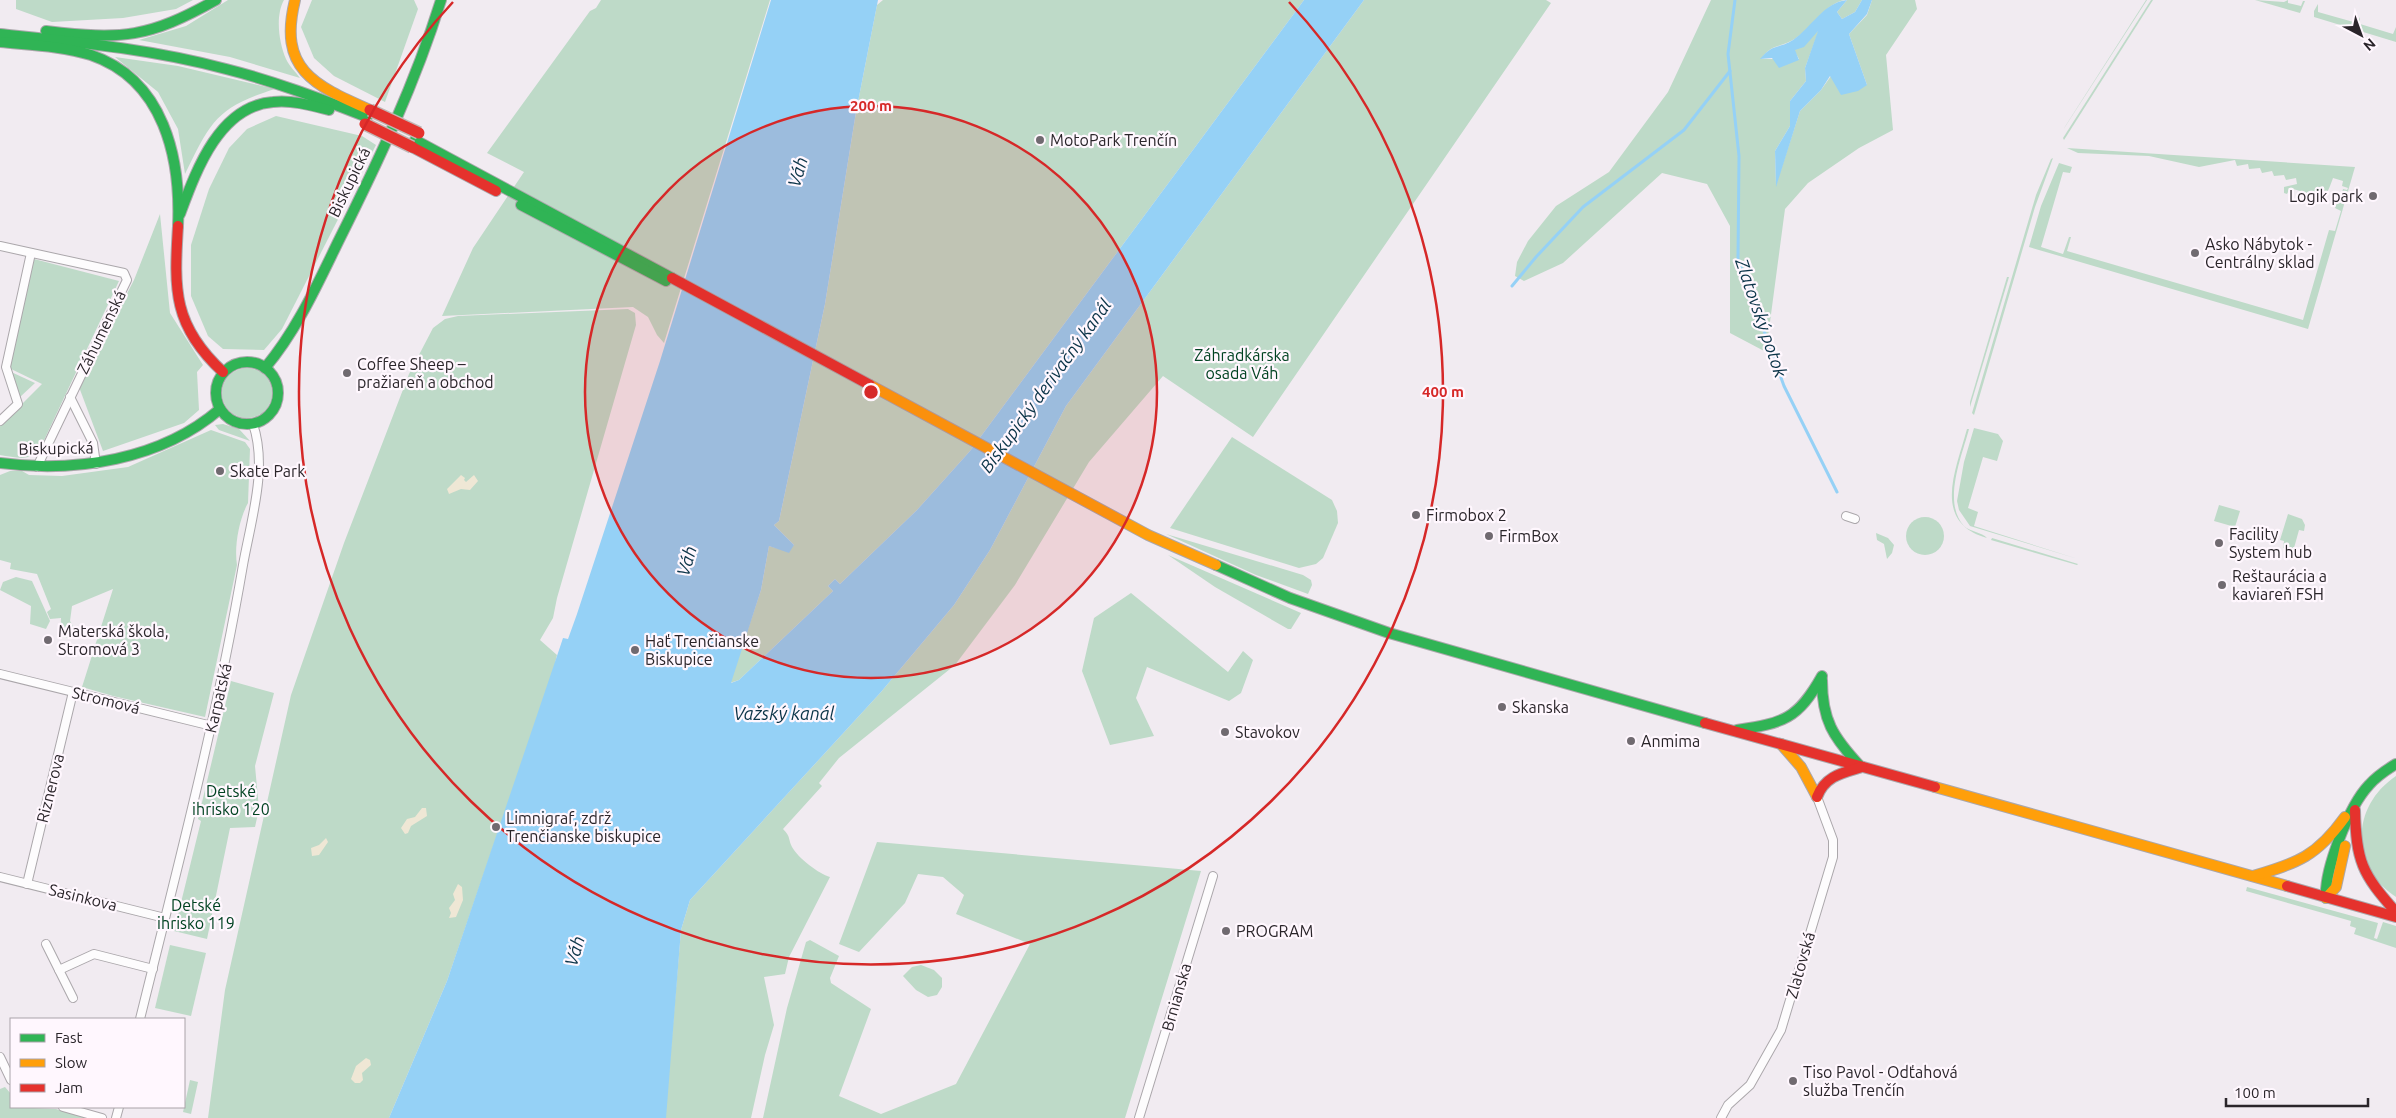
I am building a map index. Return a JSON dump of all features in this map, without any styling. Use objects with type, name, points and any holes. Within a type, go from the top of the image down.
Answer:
[{"type":"main road","points":[[0,26],[114,36],[154,31],[173,24],[216,0]]},
{"type":"main road","points":[[295,0],[288,26],[290,42],[295,57],[304,72],[367,117]]},
{"type":"main road","name":"Biskupická","points":[[265,368],[278,354],[298,321],[352,214],[411,86],[441,0]]},
{"type":"main road","points":[[0,34],[137,50],[210,65],[294,89],[367,117],[415,140],[475,172],[651,275],[716,301]]},
{"type":"main road","points":[[0,42],[65,49],[102,60],[126,75],[146,93],[168,130],[174,151],[178,220],[174,261],[178,300],[190,334],[203,353],[223,372]]},
{"type":"main road","points":[[178,220],[193,178],[208,148],[223,128],[241,113],[270,102],[294,101],[367,117]]},
{"type":"main road","points":[[475,172],[1148,535],[1290,598],[1339,617],[1862,767],[2396,916]]},
{"type":"main road","points":[[244,362],[255,363],[265,368],[276,382],[277,401],[270,414],[253,424],[242,424],[232,421],[220,409],[215,392],[223,372],[233,365],[244,362]]},
{"type":"main road","name":"Biskupická","points":[[0,463],[37,467],[69,467],[122,459],[162,444],[209,420],[220,409]]},
{"type":"main road","points":[[1732,730],[1768,725],[1794,715],[1805,704],[1822,676],[1821,700],[1828,728],[1836,740],[1862,767]]},
{"type":"main road","points":[[1781,744],[1800,767],[1817,797]]},
{"type":"main road","points":[[2253,876],[2288,866],[2313,855],[2333,835],[2372,780],[2396,764]]},
{"type":"main road","points":[[1817,797],[1820,787],[1836,774],[1862,767]]},
{"type":"main road","points":[[2326,898],[2336,887],[2355,803]]},
{"type":"main road","points":[[2355,803],[2355,844],[2362,871],[2374,889],[2396,912]]},
{"type":"street","name":"Záhumenská","points":[[0,246],[124,274],[127,280],[37,467]]},
{"type":"street","points":[[0,421],[18,404],[6,367],[31,252]]},
{"type":"street","points":[[70,397],[92,443],[96,464]]},
{"type":"street","name":"Karpatská","points":[[140,1018],[212,726],[230,644],[257,482],[259,441],[253,424]]},
{"type":"street","points":[[1846,516],[1855,519]]},
{"type":"street","name":"Stromová","points":[[0,674],[212,726]]},
{"type":"street","name":"Riznerova","points":[[27,884],[73,692]]},
{"type":"street","name":"Zlatovská","points":[[1721,1118],[1728,1105],[1750,1085],[1781,1030],[1833,856],[1833,840],[1817,797]]},
{"type":"street","name":"Brnianska","points":[[1140,1118],[1213,876]]},
{"type":"street","name":"Sasinkova","points":[[0,877],[165,918]]},
{"type":"street","points":[[46,944],[73,998]]},
{"type":"street","points":[[59,970],[94,954],[153,969]]},
{"type":"street","points":[[0,1057],[10,1078]]},
{"type":"street","points":[[67,1108],[102,1118]]},
{"type":"green space","points":[[16,0],[193,0],[176,9],[123,18],[52,22],[16,9]]},
{"type":"green space","points":[[228,0],[284,0],[281,6],[279,21],[281,45],[287,62],[300,78],[230,57],[139,40],[186,26]]},
{"type":"green space","points":[[312,0],[414,0],[418,9],[385,102],[334,76],[314,58],[301,27]]},
{"type":"green space","points":[[601,0],[770,0],[664,343],[657,335],[648,317],[633,307],[442,316],[473,248],[524,172],[487,153],[590,11],[596,8]]},
{"type":"green space","points":[[883,0],[1304,0],[970,451],[917,510],[840,584],[835,579],[828,586],[833,591],[739,680],[730,683],[761,590],[769,546],[783,550],[794,545],[774,525],[779,521],[825,304],[856,112],[877,5]]},
{"type":"green space","name":"Záhradkárska osada Váh","points":[[1364,0],[1546,0],[1551,3],[1253,437],[1163,376],[1089,462],[1015,585],[955,665],[839,758],[819,783],[822,786],[783,829],[799,856],[815,869],[830,877],[789,957],[785,974],[764,977],[774,1025],[765,1055],[751,1118],[665,1118],[681,930],[690,900],[881,692],[954,605],[990,550],[1066,406]]},
{"type":"green space","points":[[1711,0],[1844,0],[1822,13],[1798,37],[1771,49],[1761,59],[1799,59],[1794,50],[1819,30],[1805,68],[1806,81],[1790,101],[1790,126],[1775,151],[1776,185],[1800,111],[1821,90],[1831,76],[1867,85],[1849,34],[1867,15],[1872,0],[1915,0],[1917,9],[1886,55],[1893,130],[1859,148],[1808,183],[1785,209],[1766,352],[1730,333],[1730,226],[1707,184],[1662,173],[1563,263],[1524,281],[1515,276],[1517,262],[1528,241],[1556,206],[1609,172],[1668,92]]},
{"type":"green space","points":[[1847,0],[1862,0],[1855,12],[1842,19],[1837,12]]},
{"type":"green space","points":[[2147,0],[2063,130],[2066,125]]},
{"type":"green space","points":[[2151,0],[2153,0],[2064,140],[2063,138]]},
{"type":"green space","points":[[2255,0],[2284,2],[2288,0],[2288,3],[2301,6],[2303,1],[2305,1],[2300,13]]},
{"type":"green space","points":[[2318,4],[2318,12],[2357,23],[2360,17],[2360,24],[2393,34],[2396,27],[2396,42],[2314,17],[2314,11]]},
{"type":"green space","points":[[115,57],[178,66],[275,89],[240,102],[218,118],[202,141],[185,174],[178,129],[158,92]]},
{"type":"green space","points":[[276,116],[362,136],[376,145],[282,329],[264,350],[223,349],[208,336],[191,296],[191,245],[209,189],[229,148],[247,129]]},
{"type":"green space","points":[[2067,148],[2355,167],[2308,329],[2029,247],[2041,206],[2059,163],[2072,167],[2070,173],[2063,172],[2041,247],[2063,254],[2069,237],[2071,237],[2067,251],[2303,320],[2329,230],[2335,231],[2341,211],[2335,208],[2338,199],[2344,201],[2341,198],[2343,189],[2347,190],[2348,188],[2342,186],[2343,181],[2333,178],[2322,198],[2309,201],[2310,194],[2290,188],[2287,194],[2284,193],[2284,187],[2297,184],[2296,178],[2286,180],[2284,175],[2274,176],[2272,171],[2262,173],[2260,168],[2249,169],[2248,164],[2237,166],[2235,160],[2199,167],[2149,156],[2078,153]]},
{"type":"green space","points":[[2053,158],[2035,207],[1974,415],[1972,413],[2036,195]]},
{"type":"green space","points":[[160,214],[170,313],[203,365],[197,372],[199,410],[184,423],[103,451],[79,387],[134,280]]},
{"type":"green space","points":[[34,259],[119,281],[39,451],[30,457],[16,458],[0,455],[0,426],[42,384],[9,368]]},
{"type":"green space","points":[[2007,277],[2009,277],[1970,407],[1970,402]]},
{"type":"green space","points":[[628,309],[635,313],[636,325],[557,598],[553,618],[540,640],[557,655],[553,672],[447,981],[389,1118],[208,1118],[225,990],[291,695],[344,543],[409,374],[433,328],[445,319],[458,316]]},
{"type":"green space","points":[[242,368],[252,368],[265,375],[272,388],[272,398],[265,411],[252,418],[242,418],[233,414],[226,407],[222,398],[222,388],[226,379],[233,372]]},
{"type":"green space","points":[[9,371],[35,383],[19,398]]},
{"type":"green space","points":[[223,424],[239,429],[250,441],[219,430],[215,425]]},
{"type":"green space","points":[[1974,428],[1998,434],[2003,441],[1997,461],[1983,457],[1968,508],[1978,512],[1974,526],[2078,559],[1970,526],[1959,510],[1957,501],[1964,462]]},
{"type":"green space","points":[[1967,429],[1969,429],[1954,492],[1955,505],[1962,524],[1953,507],[1952,493],[1958,461]]},
{"type":"green space","points":[[211,430],[245,442],[250,449],[248,503],[238,533],[237,565],[205,717],[82,687],[113,589],[72,606],[70,621],[80,638],[60,637],[61,618],[50,619],[47,612],[51,609],[37,574],[10,569],[11,563],[0,560],[0,475],[10,471],[22,471],[29,475],[62,476],[128,467]]},
{"type":"green space","points":[[1232,437],[1332,500],[1337,511],[1338,523],[1323,558],[1316,564],[1299,568],[1170,528]]},
{"type":"green space","points":[[2219,505],[2240,511],[2235,527],[2214,521]]},
{"type":"green space","points":[[2288,514],[2302,519],[2305,525],[2304,531],[2299,530],[2294,548],[2290,550],[2283,548],[2284,541],[2280,540]]},
{"type":"green space","points":[[1925,517],[1939,522],[1944,536],[1939,550],[1925,555],[1911,550],[1906,536],[1911,522]]},
{"type":"green space","points":[[1968,529],[1982,534],[1987,538],[1970,530]]},
{"type":"green space","points":[[1876,533],[1888,538],[1894,545],[1892,553],[1887,559],[1884,544],[1877,540]]},
{"type":"green space","points":[[1166,534],[1303,575],[1311,580],[1312,585],[1308,594],[1256,575]]},
{"type":"green space","points":[[1992,538],[2078,564],[1991,540]]},
{"type":"green space","points":[[1168,555],[1301,613],[1291,629],[1288,629],[1215,587]]},
{"type":"green space","points":[[16,577],[32,581],[50,621],[46,629],[30,624],[31,606],[0,590],[3,582]]},
{"type":"green space","points":[[1131,593],[1228,672],[1243,651],[1253,660],[1241,693],[1229,701],[1147,667],[1136,698],[1154,736],[1110,745],[1082,671],[1094,618]]},
{"type":"green space","name":"Detské ihrisko 120","points":[[231,681],[274,693],[255,766],[259,809],[255,827],[230,828],[207,939],[174,931],[201,821],[198,819]]},
{"type":"green space","points":[[2396,776],[2396,897],[2381,884],[2370,870],[2364,854],[2362,837],[2364,820],[2370,804],[2381,789]]},
{"type":"green space","points":[[877,842],[1201,871],[1125,1118],[763,1118],[787,1008],[806,942],[810,940],[839,956],[830,978],[831,983],[871,1009],[839,1096],[881,1114],[956,1084],[1030,944],[956,914],[964,895],[943,877],[918,874],[905,903],[859,952],[839,944]]},
{"type":"green space","points":[[2247,887],[2378,923],[2374,938],[2377,939],[2383,922],[2396,926],[2396,948],[2354,934],[2356,928],[2350,926],[2351,921],[2246,891]]},
{"type":"green space","points":[[170,945],[206,953],[191,1016],[155,1008]]},
{"type":"green space","points":[[921,965],[934,970],[942,978],[942,987],[937,995],[928,997],[916,990],[903,976],[912,967]]},
{"type":"green space","points":[[190,1080],[198,1082],[191,1114],[183,1112]]},
{"type":"green space","points":[[5,1087],[10,1093],[10,1108],[56,1109],[87,1118],[0,1118],[0,1089]]},
{"type":"sand","points":[[461,475],[465,478],[466,482],[474,475],[478,481],[470,490],[461,489],[449,494],[447,489]]},
{"type":"sand","points":[[422,808],[426,808],[427,816],[411,826],[408,833],[405,834],[401,828],[407,819],[415,817]]},
{"type":"sand","points":[[326,838],[328,842],[319,855],[312,856],[311,848],[319,845]]},
{"type":"sand","points":[[458,884],[462,887],[463,900],[456,917],[449,918],[451,913],[449,908],[455,900],[453,894]]},
{"type":"sand","points":[[366,1058],[370,1060],[371,1065],[362,1073],[363,1080],[360,1083],[355,1083],[351,1079],[356,1066]]},
{"type":"water","points":[[771,0],[878,0],[856,112],[825,304],[779,521],[774,525],[794,545],[789,553],[769,546],[761,590],[731,683],[739,680],[833,591],[828,586],[835,579],[840,584],[917,510],[970,451],[1304,0],[1364,0],[1066,406],[990,550],[954,605],[881,692],[690,900],[681,930],[666,1118],[389,1118],[447,981],[563,638],[568,639],[577,614],[660,361]]},
{"type":"water","points":[[1847,0],[1837,12],[1842,19],[1855,12],[1862,0],[1872,0],[1867,14],[1849,34],[1867,85],[1858,91],[1841,95],[1830,76],[1821,90],[1800,111],[1776,187],[1775,151],[1790,126],[1790,101],[1806,81],[1805,68],[1818,31],[1804,47],[1795,50],[1799,60],[1779,68],[1772,58],[1760,59],[1772,48],[1784,45],[1800,35],[1831,5]]},
{"type":"waterway","name":"Zlatovský potok","points":[[1735,0],[1728,54],[1739,156],[1738,259],[1784,386],[1837,492]]},
{"type":"waterway","name":"Zlatovský potok","points":[[1512,286],[1536,257],[1583,207],[1684,130],[1730,71]]},
{"type":"traffic: fast","points":[[46,31],[95,35],[134,33],[172,22],[216,0]]},
{"type":"traffic: fast","points":[[265,368],[287,338],[306,307],[368,181],[408,92],[441,0]]},
{"type":"traffic: fast","points":[[0,34],[114,47],[198,62],[280,85],[367,117]]},
{"type":"traffic: fast","points":[[0,42],[57,48],[91,55],[116,67],[136,83],[151,102],[163,124],[171,149],[176,174],[178,226]]},
{"type":"traffic: fast","points":[[180,214],[202,161],[212,143],[238,115],[254,106],[273,102],[301,103],[329,110]]},
{"type":"traffic: fast","points":[[415,140],[672,278]]},
{"type":"traffic: fast","points":[[521,205],[666,281]]},
{"type":"traffic: fast","points":[[241,362],[253,362],[269,371],[276,381],[278,393],[276,405],[269,415],[253,424],[241,424],[230,419],[221,410],[216,399],[216,387],[221,376],[230,367],[241,362]]},
{"type":"traffic: fast","points":[[0,463],[58,466],[116,459],[144,451],[171,440],[197,426],[220,409]]},
{"type":"traffic: fast","points":[[1216,565],[1290,598],[1389,633],[1705,723]]},
{"type":"traffic: fast","points":[[1737,730],[1767,725],[1788,716],[1805,702],[1822,676]]},
{"type":"traffic: fast","points":[[1822,680],[1824,706],[1831,727],[1836,737],[1860,766]]},
{"type":"traffic: fast","points":[[2326,898],[2326,886],[2333,855],[2346,823],[2361,795],[2372,782],[2396,764]]},
{"type":"traffic: slow","points":[[295,0],[291,24],[292,43],[296,59],[305,72],[317,82],[332,92],[370,110]]},
{"type":"traffic: slow","points":[[870,385],[1148,535],[1216,565]]},
{"type":"traffic: slow","points":[[1781,744],[1801,767],[1817,797]]},
{"type":"traffic: slow","points":[[1935,787],[2287,886]]},
{"type":"traffic: slow","points":[[2253,876],[2282,867],[2305,856],[2325,841],[2345,817]]},
{"type":"traffic: slow","points":[[2326,898],[2336,887],[2345,846]]},
{"type":"traffic: jam","points":[[370,110],[419,133]]},
{"type":"traffic: jam","points":[[365,124],[412,147]]},
{"type":"traffic: jam","points":[[412,147],[496,191]]},
{"type":"traffic: jam","points":[[178,226],[176,269],[180,306],[194,339],[223,372]]},
{"type":"traffic: jam","points":[[672,278],[870,385]]},
{"type":"traffic: jam","points":[[1705,723],[1935,787]]},
{"type":"traffic: jam","points":[[1817,797],[1820,790],[1829,780],[1835,776],[1862,767]]},
{"type":"traffic: jam","points":[[2355,810],[2357,842],[2363,866],[2375,887],[2396,912]]},
{"type":"traffic: jam","points":[[2287,886],[2396,917]]},
{"type":"place","name":"MotoPark Trenčín","points":[[1040,140]]},
{"type":"place","name":"Logik park","points":[[2373,196]]},
{"type":"place","name":"Asko Nábytok - Centrálny sklad","points":[[2195,253]]},
{"type":"place","name":"Coffee Sheep – pražiareň a obchod","points":[[347,373]]},
{"type":"place","name":"Skate Park","points":[[220,471]]},
{"type":"place","name":"Firmobox 2","points":[[1416,515]]},
{"type":"place","name":"FirmBox","points":[[1489,536]]},
{"type":"place","name":"Facility System hub","points":[[2219,543]]},
{"type":"place","name":"Reštaurácia a kaviareň FSH","points":[[2222,585]]},
{"type":"place","name":"Materská škola, Stromová 3","points":[[48,640]]},
{"type":"place","name":"Hať Trenčianske Biskupice","points":[[635,650]]},
{"type":"place","name":"Skanska","points":[[1502,707]]},
{"type":"place","name":"Stavokov","points":[[1225,732]]},
{"type":"place","name":"Anmima","points":[[1631,741]]},
{"type":"place","name":"Limnigraf, zdrž Trenčianske biskupice","points":[[496,827]]},
{"type":"place","name":"PROGRAM","points":[[1226,931]]},
{"type":"place","name":"Tiso Pavol - Odťahová služba Trenčín","points":[[1793,1081]]},
{"type":"water label","name":"Váh","points":[[798,172]]},
{"type":"water label","name":"Biskupický derivačný kanál","points":[[1046,386]]},
{"type":"water label","name":"Váh","points":[[687,561]]},
{"type":"water label","name":"Važský kanál","points":[[784,714]]},
{"type":"water label","name":"Váh","points":[[575,951]]},
{"type":"park label","name":"Detské ihrisko 119","points":[[196,914]]}]
